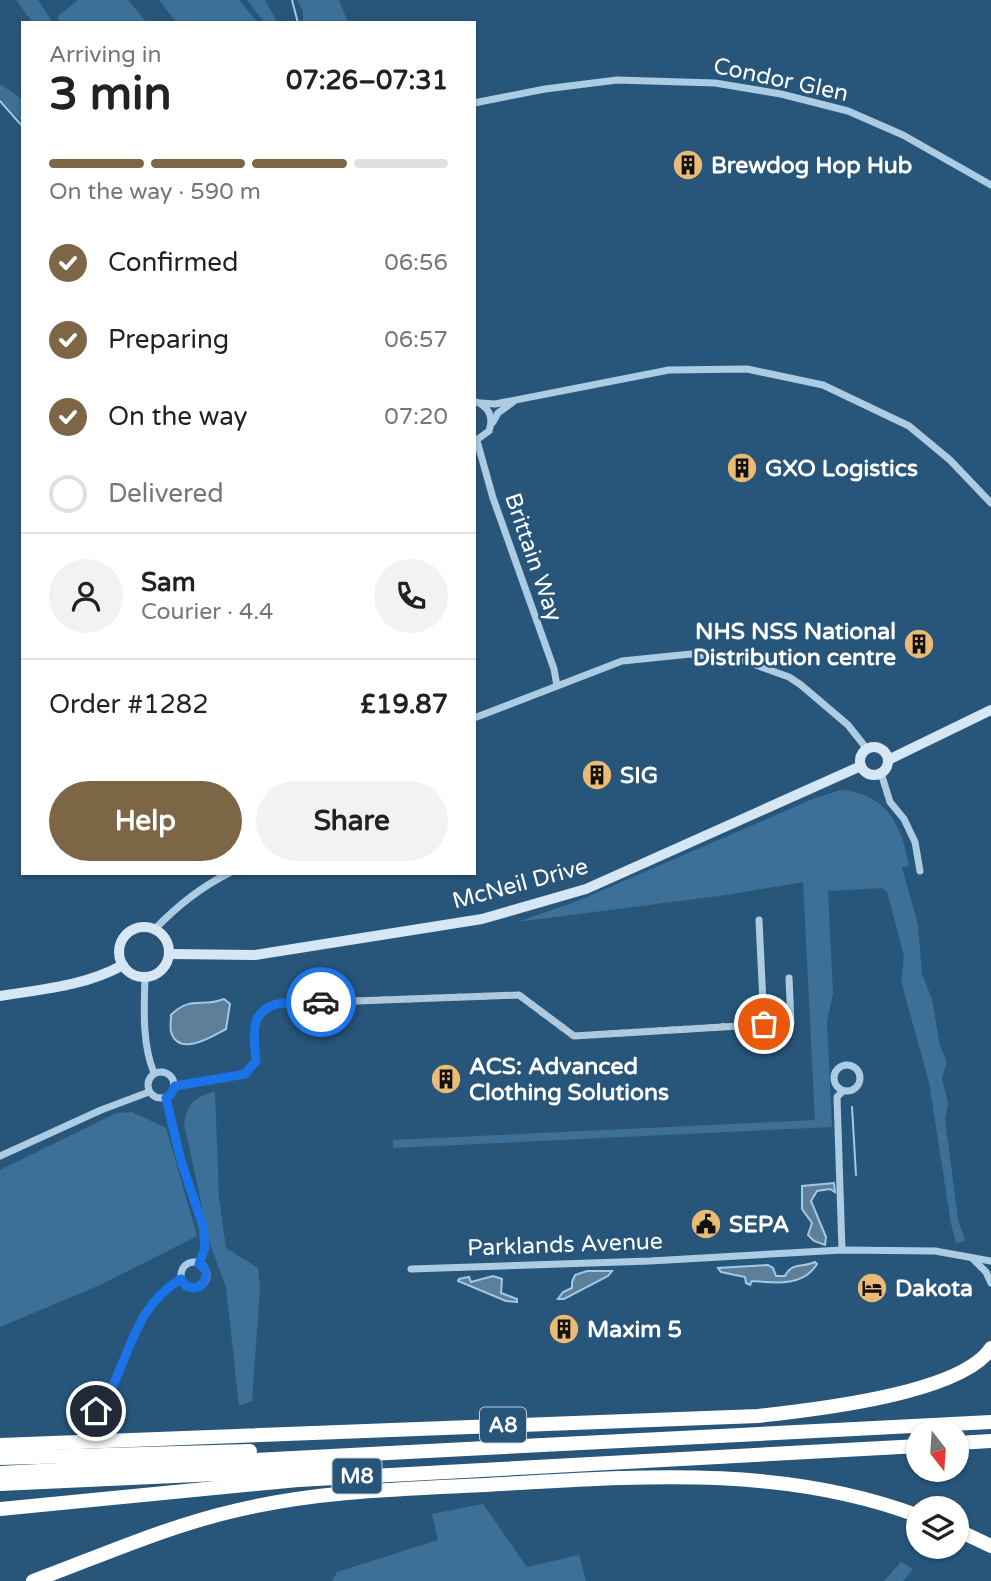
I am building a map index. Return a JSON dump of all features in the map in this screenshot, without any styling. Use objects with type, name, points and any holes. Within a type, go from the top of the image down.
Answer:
[{"type":"highway","name":"A8","points":[[0,1445],[758,1416],[835,1406],[919,1387],[979,1363],[991,1348]]},
{"type":"highway","name":"M8","points":[[0,1472],[991,1422]]},
{"type":"highway","points":[[970,1442],[991,1441]]},
{"type":"highway","name":"M8","points":[[0,1458],[594,1442]]},
{"type":"highway","name":"M8","points":[[0,1509],[285,1481],[906,1447]]},
{"type":"highway","name":"M8","points":[[0,1484],[478,1461],[714,1456]]},
{"type":"highway","points":[[0,1465],[100,1463],[127,1467]]},
{"type":"highway","points":[[33,1581],[161,1532],[218,1515],[309,1497],[376,1491],[627,1477],[707,1476],[809,1487],[906,1512]]},
{"type":"highway","points":[[969,1536],[991,1546]]},
{"type":"street","name":"Condor Glen","points":[[476,103],[545,89],[617,80],[715,83],[781,94],[848,111],[904,135],[991,185]]},
{"type":"street","points":[[478,402],[495,404],[669,370],[747,369],[824,385],[909,426],[950,460],[991,503]]},
{"type":"street","name":"Brittain Way","points":[[517,400],[498,413],[485,436],[476,441],[492,498],[554,669],[557,686]]},
{"type":"street","points":[[478,402],[490,413],[491,426]]},
{"type":"street","points":[[476,718],[622,661],[691,654],[742,660],[789,677],[848,725],[867,749]]},
{"type":"street","points":[[888,760],[881,750],[874,747],[862,754],[861,766],[868,774],[881,773],[888,760],[991,710]]},
{"type":"street","name":"McNeil Drive","points":[[169,954],[255,956],[482,919],[586,889],[861,766]]},
{"type":"street","points":[[881,773],[890,802],[904,819],[915,842],[920,872]]},
{"type":"street","points":[[155,929],[175,908],[225,875]]},
{"type":"street","points":[[759,920],[764,1024]]},
{"type":"street","points":[[141,927],[155,929],[166,940],[169,954],[164,968],[152,976],[132,974],[122,965],[120,948],[128,933],[141,927]]},
{"type":"street","points":[[0,996],[83,983],[102,977],[122,965]]},
{"type":"street","points":[[145,977],[146,1037],[150,1062],[155,1073]]},
{"type":"street","points":[[175,1086],[245,1074],[256,1061],[254,1028],[258,1015],[265,1008],[276,1004],[519,995],[574,1036],[791,1023],[789,978]]},
{"type":"street","points":[[162,1071],[169,1074],[175,1086],[166,1098],[156,1097],[149,1092],[148,1080],[155,1073],[162,1071]]},
{"type":"street","points":[[842,1250],[837,1097],[843,1091]]},
{"type":"street","points":[[0,1156],[101,1110],[149,1092]]},
{"type":"street","points":[[166,1098],[181,1161],[203,1226],[205,1248],[199,1264]]},
{"type":"street","name":"Parklands Avenue","points":[[411,1269],[627,1262],[842,1250],[935,1251],[991,1261]]},
{"type":"street","points":[[972,1258],[986,1272],[991,1283]]},
{"type":"street","points":[[193,1262],[199,1264],[206,1273],[202,1285],[190,1288],[181,1279],[181,1273],[186,1265],[193,1262]]},
{"type":"street","points":[[96,1411],[112,1387],[150,1304],[167,1287],[181,1279]]},
{"type":"shaded area","points":[[16,0],[38,0],[52,21],[32,21]]},
{"type":"shaded area","points":[[78,0],[128,0],[145,21],[60,21],[57,17]]},
{"type":"shaded area","points":[[159,0],[239,0],[256,21],[175,21]]},
{"type":"shaded area","points":[[247,0],[265,0],[277,21],[263,21]]},
{"type":"shaded area","points":[[297,0],[339,0],[347,21],[303,21],[303,11]]},
{"type":"shaded area","points":[[0,84],[21,99],[21,121],[0,99]]},
{"type":"shaded area","points":[[841,790],[857,793],[881,805],[897,825],[906,851],[909,866],[902,867],[918,925],[922,974],[932,999],[940,1046],[947,1062],[942,1078],[948,1104],[945,1119],[958,1219],[965,1241],[956,1243],[951,1224],[929,1082],[901,981],[904,956],[887,892],[882,888],[828,891],[833,994],[827,1021],[832,1127],[393,1148],[393,1140],[815,1120],[803,882],[726,895],[517,922],[575,902],[813,799]]},
{"type":"shaded area","points":[[224,999],[230,1004],[226,1029],[197,1043],[188,1044],[175,1040],[171,1030],[171,1015],[178,1009],[185,1005]]},
{"type":"shaded area","points":[[215,1091],[219,1198],[226,1248],[258,1268],[260,1288],[252,1401],[239,1406],[226,1287],[210,1244],[184,1123],[190,1105]]},
{"type":"shaded area","points":[[132,1112],[166,1128],[197,1236],[100,1285],[0,1327],[0,1170],[116,1113]]},
{"type":"shaded area","points":[[834,1183],[835,1192],[830,1189],[817,1191],[811,1201],[826,1237],[825,1245],[814,1241],[808,1235],[812,1223],[802,1209],[802,1186]]},
{"type":"shaded area","points":[[815,1262],[817,1264],[811,1271],[796,1280],[779,1283],[752,1281],[750,1285],[746,1283],[745,1277],[721,1272],[718,1268],[768,1265],[773,1268],[776,1276],[785,1276],[794,1267]]},
{"type":"shaded area","points":[[587,1271],[612,1271],[608,1276],[564,1299],[558,1299],[563,1292],[572,1288],[575,1275]]},
{"type":"shaded area","points":[[493,1276],[502,1279],[501,1293],[517,1299],[517,1302],[506,1301],[458,1281],[469,1277],[471,1282]]},
{"type":"shaded area","points":[[483,1504],[527,1567],[579,1555],[586,1581],[332,1581],[337,1572],[438,1540],[432,1514]]},
{"type":"shaded area","points":[[901,1562],[913,1569],[903,1581],[884,1581]]},
{"type":"waterway","points":[[292,0],[297,21]]},
{"type":"waterway","points":[[0,101],[21,125]]},
{"type":"waterway","points":[[852,1107],[856,1175]]},
{"type":"way so far","points":[[321,1002],[519,995],[574,1036],[764,1024]]},
{"type":"place","name":"Brewdog Hop Hub","points":[[688,165]]},
{"type":"place","name":"GXO Logistics","points":[[742,468]]},
{"type":"place","name":"NHS NSS National Distribution centre","points":[[919,644]]},
{"type":"place","name":"SIG","points":[[597,775]]},
{"type":"place","name":"ACS: Advanced Clothing Solutions","points":[[446,1079]]},
{"type":"place","name":"SEPA","points":[[706,1224]]},
{"type":"place","name":"Dakota","points":[[872,1288]]},
{"type":"place","name":"Maxim 5","points":[[564,1329]]},
{"type":"route","points":[[96,1411],[112,1387],[150,1304],[167,1287],[181,1279],[186,1286],[193,1288],[202,1285],[206,1279],[205,1269],[199,1264],[205,1248],[203,1226],[181,1161],[166,1098],[175,1086],[245,1074],[256,1061],[254,1028],[258,1015],[265,1008],[276,1004],[321,1002]]}]
